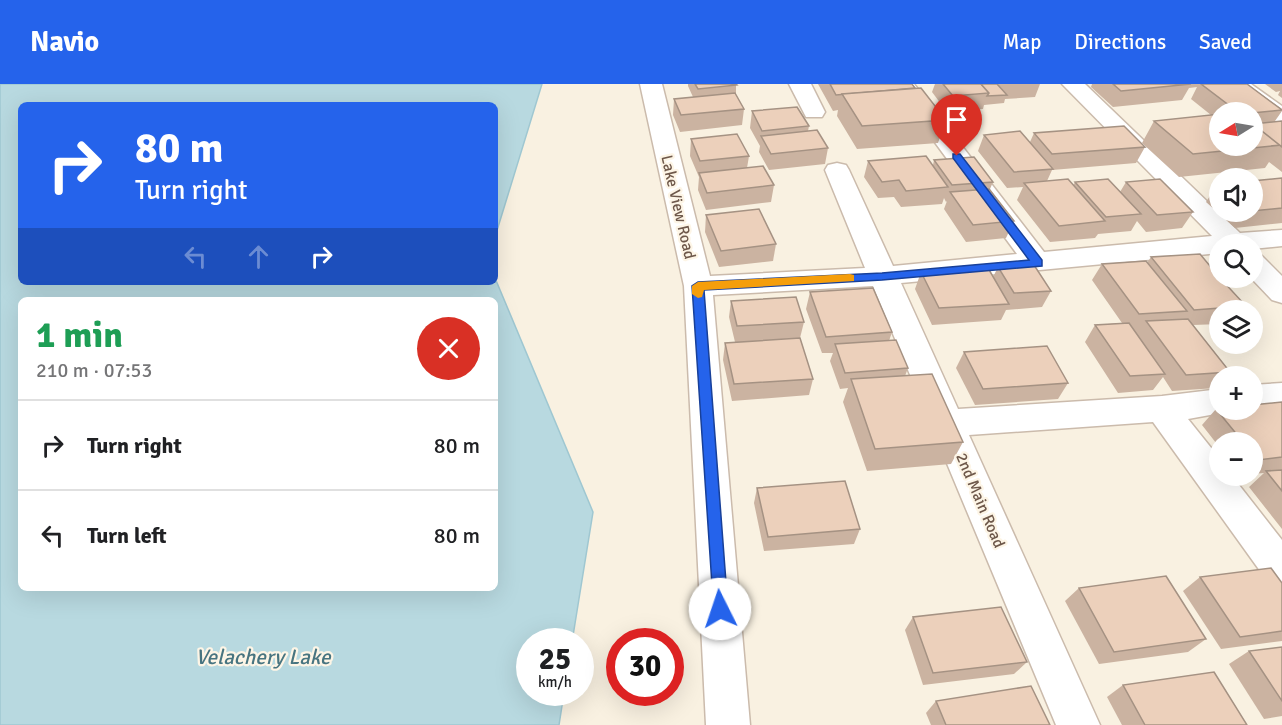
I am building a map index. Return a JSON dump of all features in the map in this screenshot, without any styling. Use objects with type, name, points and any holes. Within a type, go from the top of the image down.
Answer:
[{"type":"street","name":"Lake View Road","points":[[651,84],[698,286],[728,725]]},
{"type":"street","points":[[800,84],[814,112]]},
{"type":"street","points":[[903,84],[1038,263]]},
{"type":"street","points":[[1073,84],[1225,234]]},
{"type":"street","points":[[1237,84],[1282,117]]},
{"type":"street","name":"2nd Main Road","points":[[837,170],[1078,725]]},
{"type":"street","points":[[1263,240],[1282,238]]},
{"type":"street","points":[[698,286],[882,276],[1209,246]]},
{"type":"street","points":[[1263,273],[1282,292]]},
{"type":"street","points":[[1263,397],[1282,395]]},
{"type":"street","points":[[948,423],[1162,409],[1209,403]]},
{"type":"street","points":[[1162,409],[1282,570]]},
{"type":"water","name":"Velachery Lake","points":[[0,84],[542,84],[498,227],[498,102],[18,102],[18,285],[498,285],[593,512],[574,628],[516,628],[516,706],[562,706],[559,725],[0,725]]},
{"type":"building","points":[[695,84],[736,84],[737,85],[698,89]]},
{"type":"building","points":[[830,84],[912,84],[915,88],[836,95]]},
{"type":"building","points":[[943,84],[981,84],[989,93],[953,96]]},
{"type":"building","points":[[981,84],[997,84],[1007,95],[987,96],[989,93]]},
{"type":"building","points":[[1113,84],[1191,84],[1121,91]]},
{"type":"building","points":[[1201,84],[1247,84],[1282,110],[1263,112],[1263,102],[1225,102]]},
{"type":"building","points":[[921,88],[946,120],[862,126],[842,94]]},
{"type":"building","points":[[735,93],[744,109],[681,115],[674,99]]},
{"type":"building","points":[[797,107],[809,126],[762,131],[752,111]]},
{"type":"building","points":[[1209,115],[1209,152],[1193,154],[1154,121]]},
{"type":"building","points":[[1282,121],[1282,147],[1263,132],[1263,123]]},
{"type":"building","points":[[1124,126],[1145,147],[1052,154],[1034,133]]},
{"type":"building","points":[[817,130],[828,148],[771,154],[761,136]]},
{"type":"building","points":[[1020,131],[1053,169],[1014,172],[984,135]]},
{"type":"building","points":[[1263,131],[1281,145],[1263,147]]},
{"type":"building","points":[[737,134],[749,156],[700,161],[691,139]]},
{"type":"building","points":[[926,156],[948,187],[906,191],[899,180],[882,182],[868,161]]},
{"type":"building","points":[[974,157],[993,182],[952,185],[934,160]]},
{"type":"building","points":[[763,166],[774,185],[707,193],[699,173]]},
{"type":"building","points":[[1282,178],[1282,208],[1263,210],[1263,180]]},
{"type":"building","points":[[1068,179],[1105,221],[1059,226],[1024,183]]},
{"type":"building","points":[[1108,179],[1141,214],[1106,217],[1075,182]]},
{"type":"building","points":[[1160,179],[1193,212],[1157,215],[1126,182]]},
{"type":"building","points":[[989,189],[1014,221],[973,225],[950,192]]},
{"type":"building","points":[[759,209],[776,244],[721,251],[706,215]]},
{"type":"building","points":[[1200,254],[1209,265],[1209,288],[1229,288],[1240,300],[1209,300],[1209,309],[1194,310],[1151,257]]},
{"type":"building","points":[[1146,261],[1187,311],[1139,314],[1102,264]]},
{"type":"building","points":[[1034,265],[1051,291],[1014,293],[998,267]]},
{"type":"building","points":[[988,268],[1009,304],[939,308],[921,272]]},
{"type":"building","points":[[873,288],[892,332],[826,337],[810,292]]},
{"type":"building","points":[[796,297],[804,322],[737,326],[731,301]]},
{"type":"building","points":[[1188,319],[1209,346],[1209,354],[1216,354],[1225,366],[1209,366],[1209,373],[1186,375],[1146,321]]},
{"type":"building","points":[[1129,323],[1165,374],[1130,376],[1095,325]]},
{"type":"building","points":[[800,338],[813,379],[734,384],[725,343]]},
{"type":"building","points":[[896,340],[908,368],[845,373],[835,344]]},
{"type":"building","points":[[1047,346],[1068,383],[983,389],[964,352]]},
{"type":"building","points":[[932,374],[963,442],[875,449],[851,379]]},
{"type":"building","points":[[1282,402],[1282,457],[1263,459],[1263,432],[1235,432],[1225,420],[1263,420],[1263,404]]},
{"type":"building","points":[[1282,470],[1282,491],[1266,471]]},
{"type":"building","points":[[845,481],[860,529],[768,537],[757,488]]},
{"type":"building","points":[[1271,568],[1282,583],[1282,631],[1240,637],[1200,577]]},
{"type":"building","points":[[1166,576],[1206,639],[1114,652],[1079,588]]},
{"type":"building","points":[[1001,607],[1027,662],[933,673],[913,617]]},
{"type":"building","points":[[1282,647],[1282,701],[1249,651]]},
{"type":"building","points":[[1214,672],[1247,725],[1145,725],[1123,685]]},
{"type":"building","points":[[1031,686],[1050,725],[946,725],[936,701]]},
{"type":"slow traffic","points":[[698,294],[698,286],[850,278]]},
{"type":"route","points":[[720,609],[698,286],[882,276],[1038,263],[957,156]]}]
